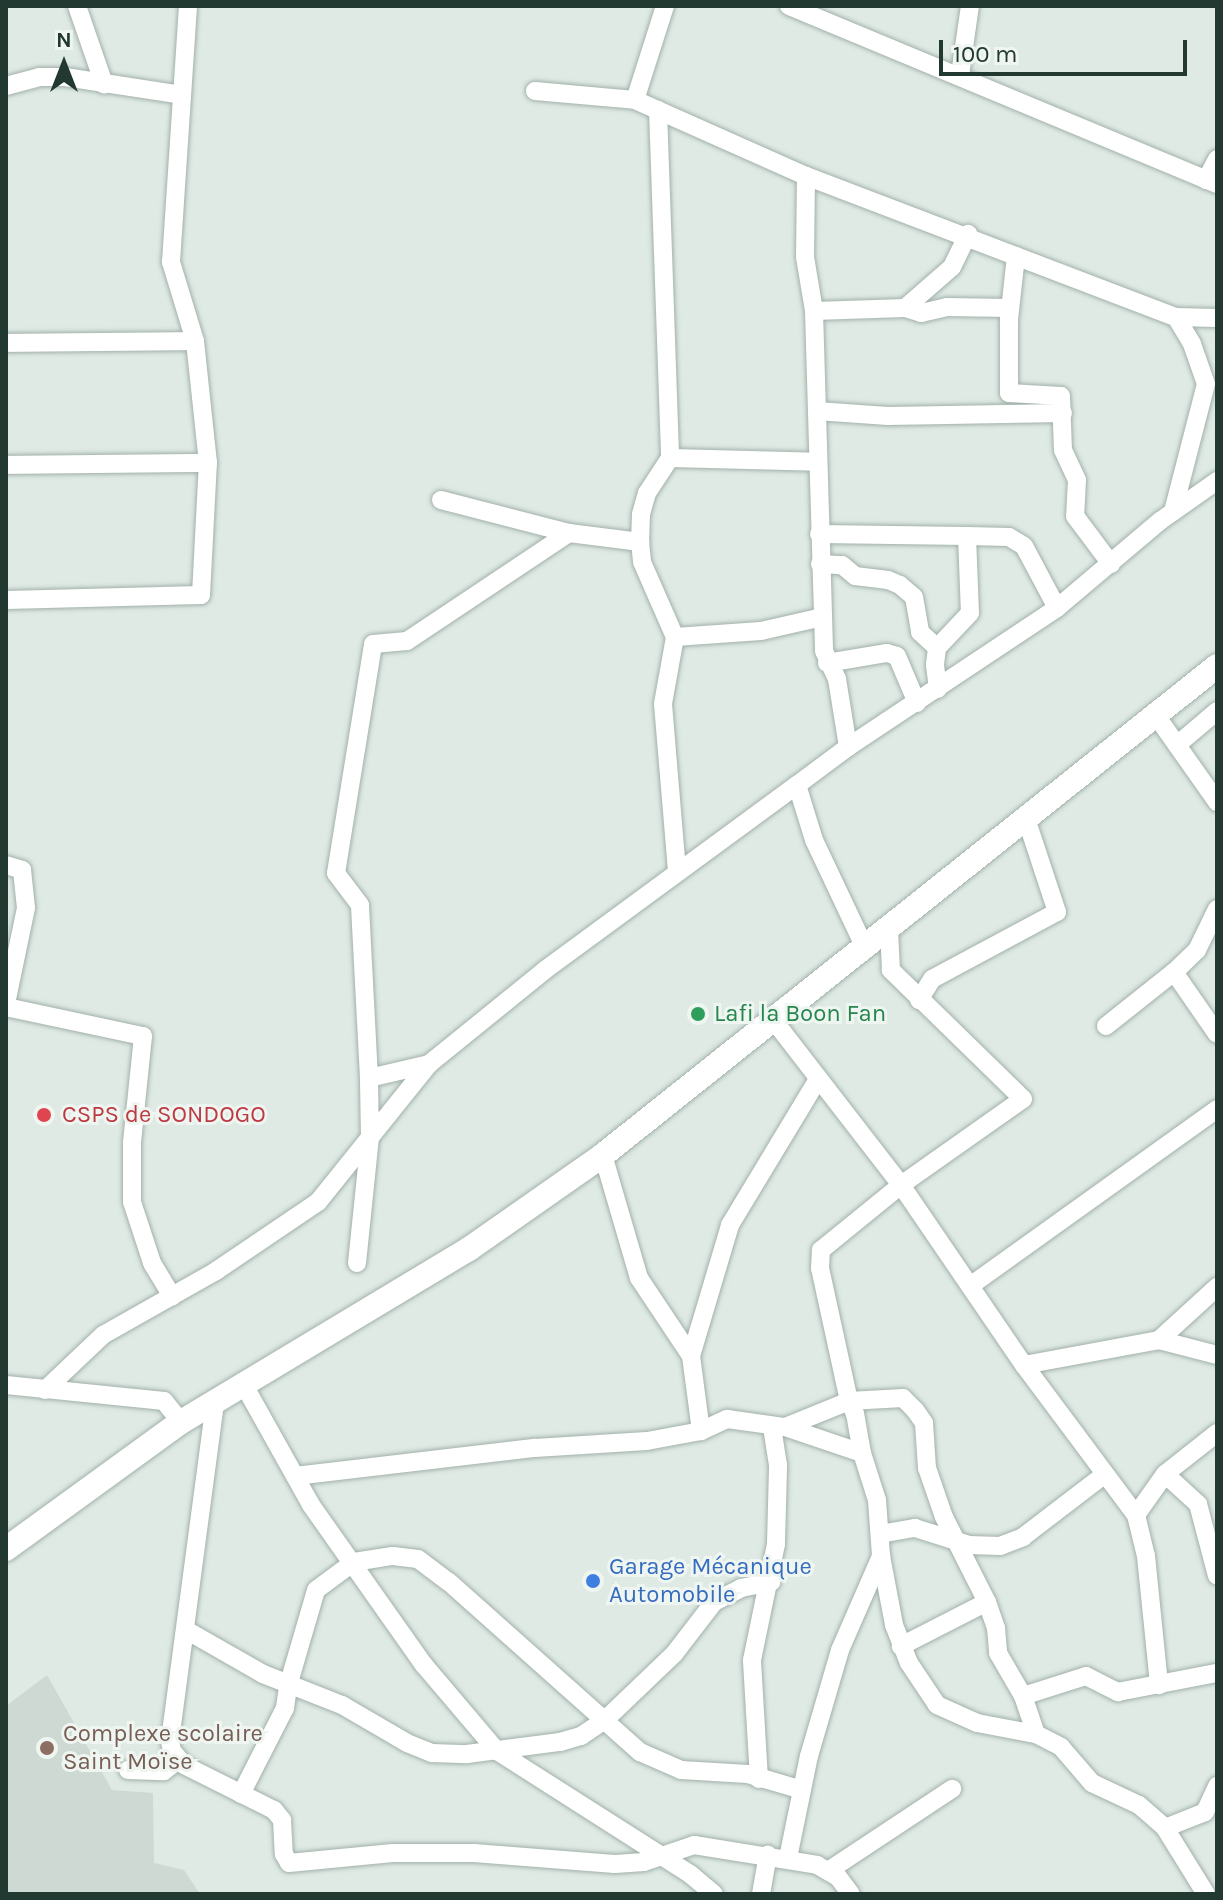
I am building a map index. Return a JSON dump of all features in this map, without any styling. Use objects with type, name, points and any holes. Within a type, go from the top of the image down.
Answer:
[{"type":"street","points":[[77,6],[104,84]]},
{"type":"street","points":[[6,600],[201,595],[208,463],[195,341],[171,262],[188,6]]},
{"type":"street","points":[[635,100],[665,6]]},
{"type":"street","points":[[789,6],[1212,182],[1217,159]]},
{"type":"street","points":[[960,75],[970,6]]},
{"type":"street","points":[[6,86],[39,77],[182,95]]},
{"type":"street","points":[[535,91],[635,100],[806,176],[968,234],[1016,256],[1176,317],[1217,318]]},
{"type":"street","points":[[658,110],[670,458],[647,493],[641,514],[640,542],[642,562],[675,637],[663,704],[677,871]]},
{"type":"street","points":[[806,176],[805,257],[814,311],[822,617],[827,663],[837,679],[848,747]]},
{"type":"street","points":[[905,308],[952,267],[968,234]]},
{"type":"street","points":[[1011,414],[1010,308],[1016,256]]},
{"type":"street","points":[[814,311],[905,308],[921,313],[941,308],[1010,308]]},
{"type":"street","points":[[1173,512],[1206,384],[1192,344],[1176,317]]},
{"type":"street","points":[[6,343],[195,341]]},
{"type":"street","points":[[1009,393],[1059,394],[1063,399],[1063,450],[1077,480],[1075,516],[1111,564]]},
{"type":"street","points":[[817,411],[888,416],[1063,413]]},
{"type":"street","points":[[670,458],[818,462]]},
{"type":"street","points":[[6,465],[208,463]]},
{"type":"street","points":[[45,1390],[103,1335],[216,1271],[318,1202],[429,1064],[519,995],[545,970],[848,747],[1057,608],[1173,512],[1213,490]]},
{"type":"street","points":[[441,500],[569,533],[640,542]]},
{"type":"street","points":[[357,1263],[370,1138],[360,905],[336,873],[373,644],[407,641],[569,533]]},
{"type":"street","points":[[819,534],[1009,537],[1024,546],[1057,608]]},
{"type":"street","points":[[938,689],[935,665],[937,648],[970,613],[967,536]]},
{"type":"street","points":[[820,564],[842,565],[855,576],[888,580],[900,585],[914,597],[922,636],[937,648]]},
{"type":"street","points":[[675,637],[761,631],[822,617]]},
{"type":"street","points":[[827,663],[887,653],[897,656],[917,703]]},
{"type":"street","points":[[6,1549],[181,1422],[469,1249],[603,1155],[775,1022],[1217,666]]},
{"type":"street","points":[[1177,745],[1217,711]]},
{"type":"street","points":[[1155,714],[1217,802]]},
{"type":"street","points":[[797,785],[814,840],[865,948]]},
{"type":"street","points":[[919,1000],[932,979],[1057,912],[1026,818]]},
{"type":"street","points":[[6,865],[22,870],[26,908],[6,1006],[143,1036],[132,1143],[132,1202],[152,1263],[172,1296]]},
{"type":"street","points":[[1106,1026],[1197,950],[1217,909]]},
{"type":"street","points":[[889,930],[891,970],[1023,1099],[901,1185],[820,1254],[849,1401],[877,1500],[881,1556],[894,1625],[901,1646],[937,1705],[977,1723],[1036,1734],[1068,1752],[1092,1783],[1139,1805],[1165,1828],[1206,1894]]},
{"type":"street","points":[[1174,972],[1217,1034]]},
{"type":"street","points":[[775,1022],[901,1185],[1024,1365],[1136,1515],[1146,1556],[1159,1685]]},
{"type":"street","points":[[369,1078],[429,1064]]},
{"type":"street","points":[[701,1431],[691,1356],[730,1225],[818,1079]]},
{"type":"street","points":[[970,1286],[1217,1109]]},
{"type":"street","points":[[603,1155],[639,1278],[691,1356]]},
{"type":"street","points":[[1159,1340],[1217,1287]]},
{"type":"street","points":[[1024,1365],[1159,1340],[1217,1355]]},
{"type":"street","points":[[6,1385],[164,1401],[181,1422]]},
{"type":"street","points":[[244,1385],[311,1505],[424,1665],[497,1751],[664,1857],[714,1894]]},
{"type":"street","points":[[779,1426],[849,1401],[903,1398],[915,1410],[924,1423],[925,1456],[944,1517],[959,1541],[987,1602],[996,1628],[998,1653],[1023,1696],[1036,1734]]},
{"type":"street","points":[[215,1403],[170,1741],[178,1760],[274,1810],[282,1820],[284,1854],[289,1863],[393,1853],[474,1853],[588,1863],[644,1862],[694,1845],[788,1858],[828,1871],[851,1894]]},
{"type":"street","points":[[295,1476],[535,1448],[647,1441],[701,1431],[727,1419],[779,1426],[862,1453]]},
{"type":"street","points":[[759,1779],[752,1660],[771,1582],[779,1509],[779,1426]]},
{"type":"street","points":[[1136,1515],[1165,1474],[1217,1433]]},
{"type":"street","points":[[880,1534],[915,1528],[983,1547],[1000,1546],[1023,1537],[1105,1474]]},
{"type":"street","points":[[1165,1474],[1198,1504],[1217,1576]]},
{"type":"street","points":[[241,1794],[285,1708],[288,1686],[316,1590],[354,1562],[393,1556],[418,1559],[449,1582],[640,1752],[672,1767],[730,1772],[802,1790]]},
{"type":"street","points":[[788,1858],[802,1790],[840,1650],[881,1556]]},
{"type":"street","points":[[186,1630],[288,1686],[342,1705],[432,1753],[497,1751],[581,1736],[606,1719],[674,1654],[714,1602],[741,1588],[771,1582]]},
{"type":"street","points":[[901,1646],[943,1621],[987,1602]]},
{"type":"street","points":[[1023,1696],[1086,1676],[1095,1678],[1111,1691],[1217,1673]]},
{"type":"street","points":[[128,1770],[164,1771],[178,1760]]},
{"type":"street","points":[[1165,1828],[1205,1812],[1217,1786]]},
{"type":"street","points":[[828,1871],[952,1789]]},
{"type":"street","points":[[761,1894],[768,1855]]},
{"type":"shaded area","name":"Complexe scolaire Saint Moïse","points":[[47,1675],[112,1790],[153,1793],[154,1863],[184,1870],[200,1894],[6,1894],[6,1706]]},
{"type":"place","name":"Lafi la Boon Fan","points":[[698,1014]]},
{"type":"place","name":"CSPS de SONDOGO","points":[[44,1115]]},
{"type":"place","name":"Garage Mécanique Automobile","points":[[593,1581]]},
{"type":"place","name":"Complexe scolaire Saint Moïse","points":[[47,1748]]}]
